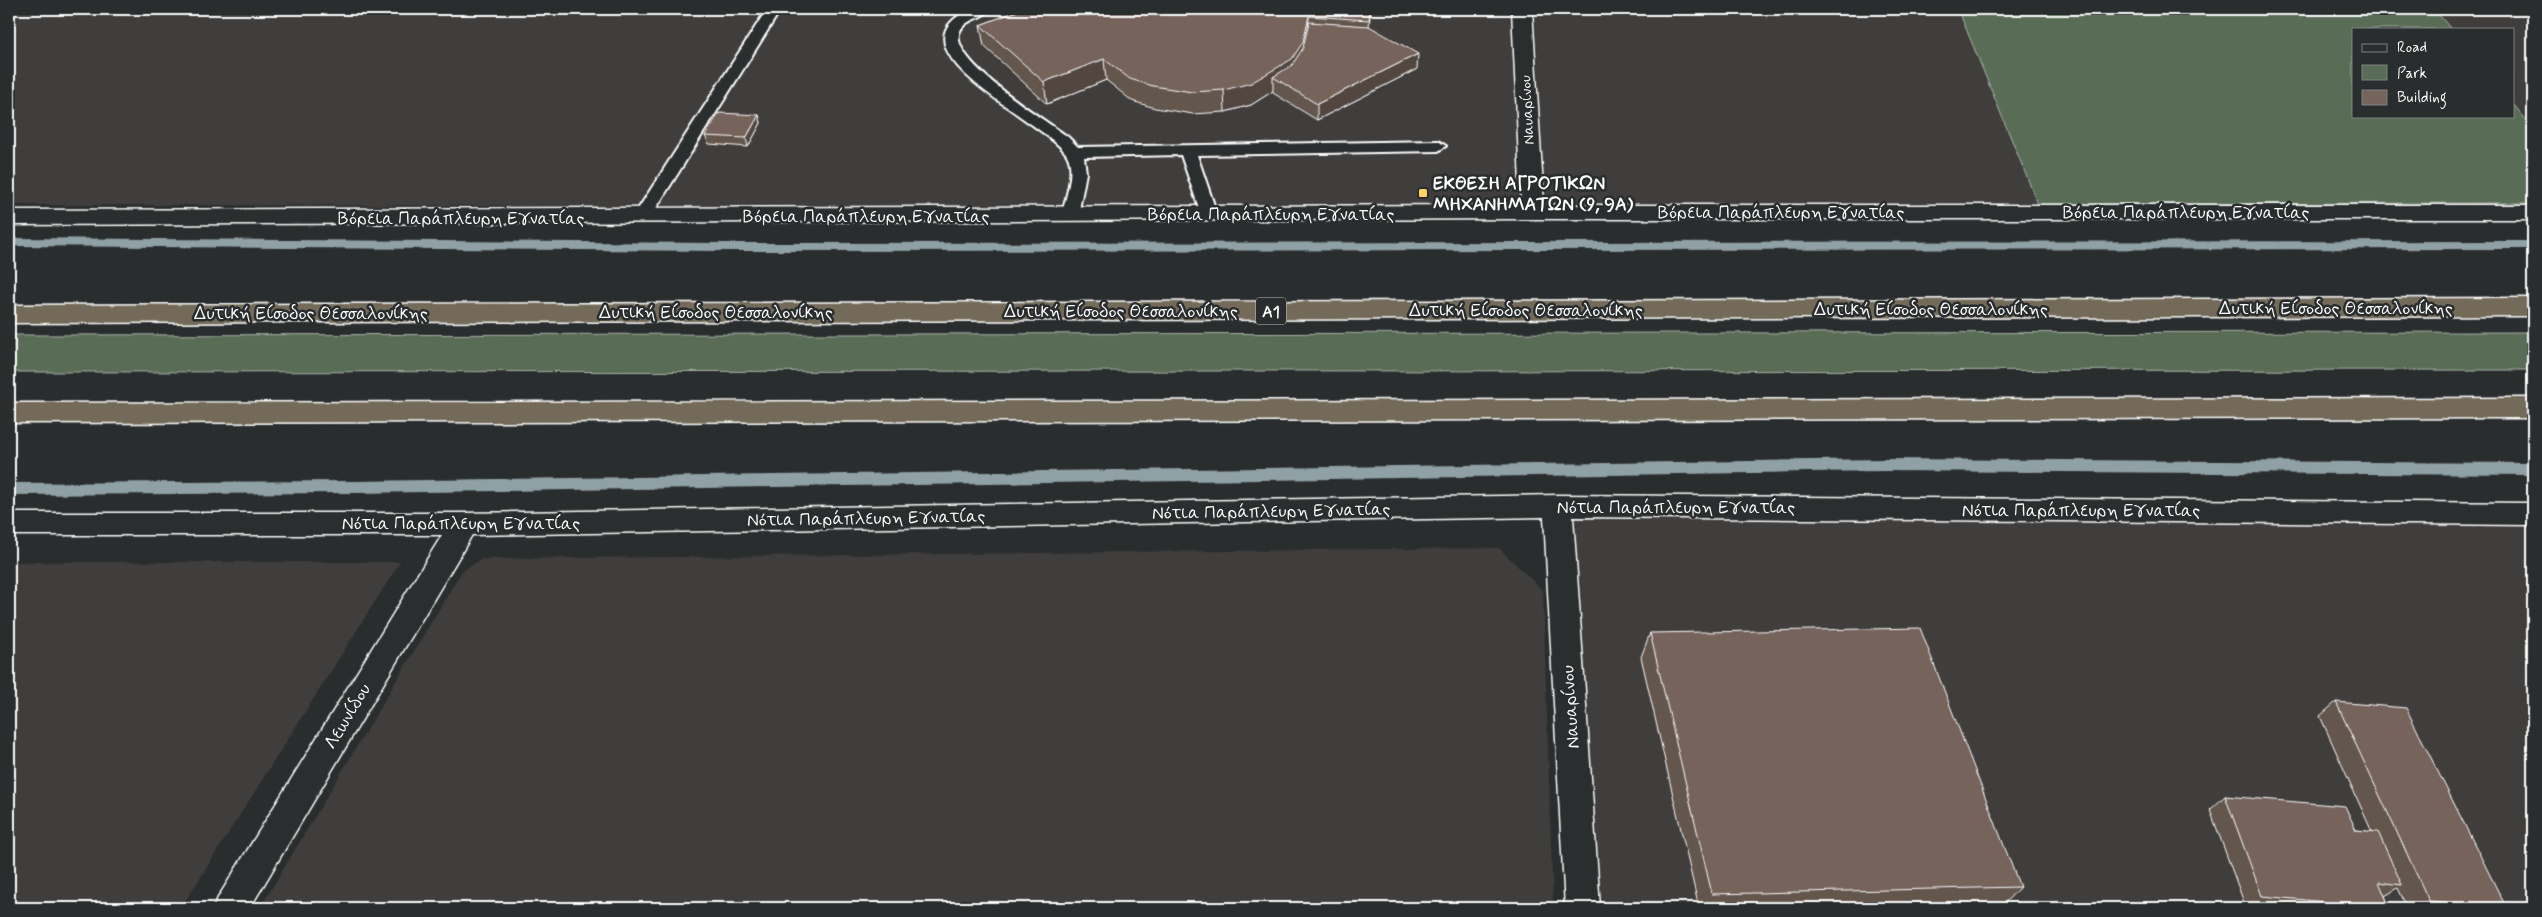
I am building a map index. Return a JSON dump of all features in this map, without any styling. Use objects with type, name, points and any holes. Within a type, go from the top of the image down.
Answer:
[{"type":"highway","name":"Δυτική Είσοδος Θεσσαλονίκης","points":[[9,314],[2533,307]]},
{"type":"highway","points":[[9,413],[2533,408]]},
{"type":"street","name":"Ναυαρίνου","points":[[1522,9],[1533,212]]},
{"type":"street","name":"Βόρεια Παράπλευρη Εγνατίας","points":[[9,218],[1533,212],[2533,212]]},
{"type":"street","name":"Ναυαρίνου","points":[[1558,506],[1583,908]]},
{"type":"street","name":"Νότια Παράπλευρη Εγνατίας","points":[[9,524],[464,524],[1558,506],[2533,514]]},
{"type":"street","name":"Λεωνίδου","points":[[230,908],[464,524]]},
{"type":"lane","points":[[642,217],[774,9]]},
{"type":"lane","points":[[982,9],[962,19],[951,34],[952,49],[992,90],[1074,152],[1077,169],[1070,215]]},
{"type":"lane","points":[[1074,152],[1438,146]]},
{"type":"lane","points":[[1187,150],[1209,214]]},
{"type":"shaded area","points":[[9,9],[1958,9],[2038,204],[9,205]]},
{"type":"shaded area","points":[[2434,9],[2533,9],[2533,128],[2514,105],[2514,28],[2450,28]]},
{"type":"shaded area","points":[[1558,506],[2533,514],[2533,908],[1576,908]]},
{"type":"shaded area","points":[[1499,548],[1543,591],[1553,908],[260,908],[462,571],[482,559]]},
{"type":"shaded area","points":[[9,562],[400,562],[181,908],[9,908]]},
{"type":"green space","points":[[1958,9],[2434,9],[2450,28],[2352,28],[2352,118],[2514,118],[2514,105],[2533,128],[2533,203],[2038,204]]},
{"type":"green space","points":[[2533,332],[2533,370],[9,372],[9,335]]},
{"type":"building","points":[[1023,9],[1370,9],[1369,20],[1309,16],[1303,42],[1292,59],[1251,83],[1224,90],[1192,92],[1153,86],[1130,79],[1104,59],[1044,82],[980,25]]},
{"type":"building","points":[[1309,22],[1369,26],[1418,54],[1317,104],[1273,77],[1292,65],[1303,48]]},
{"type":"building","points":[[719,113],[759,115],[746,138],[705,136]]},
{"type":"building","points":[[1920,628],[2020,887],[1712,894],[1650,633]]},
{"type":"building","points":[[2336,702],[2406,708],[2506,907],[2429,901]]},
{"type":"building","points":[[2225,796],[2345,806],[2356,830],[2378,832],[2402,885],[2379,882],[2390,908],[2262,896]]},
{"type":"waterway","points":[[9,242],[723,247],[2533,245]]},
{"type":"waterway","points":[[9,489],[355,487],[1885,465],[2533,469]]},
{"type":"place","name":"ΕΚΘΕΣΗ ΑΓΡΟΤΙΚΩΝ ΜΗΧΑΝΗΜΑΤΩΝ (9, 9Α)","points":[[1423,193]]}]
